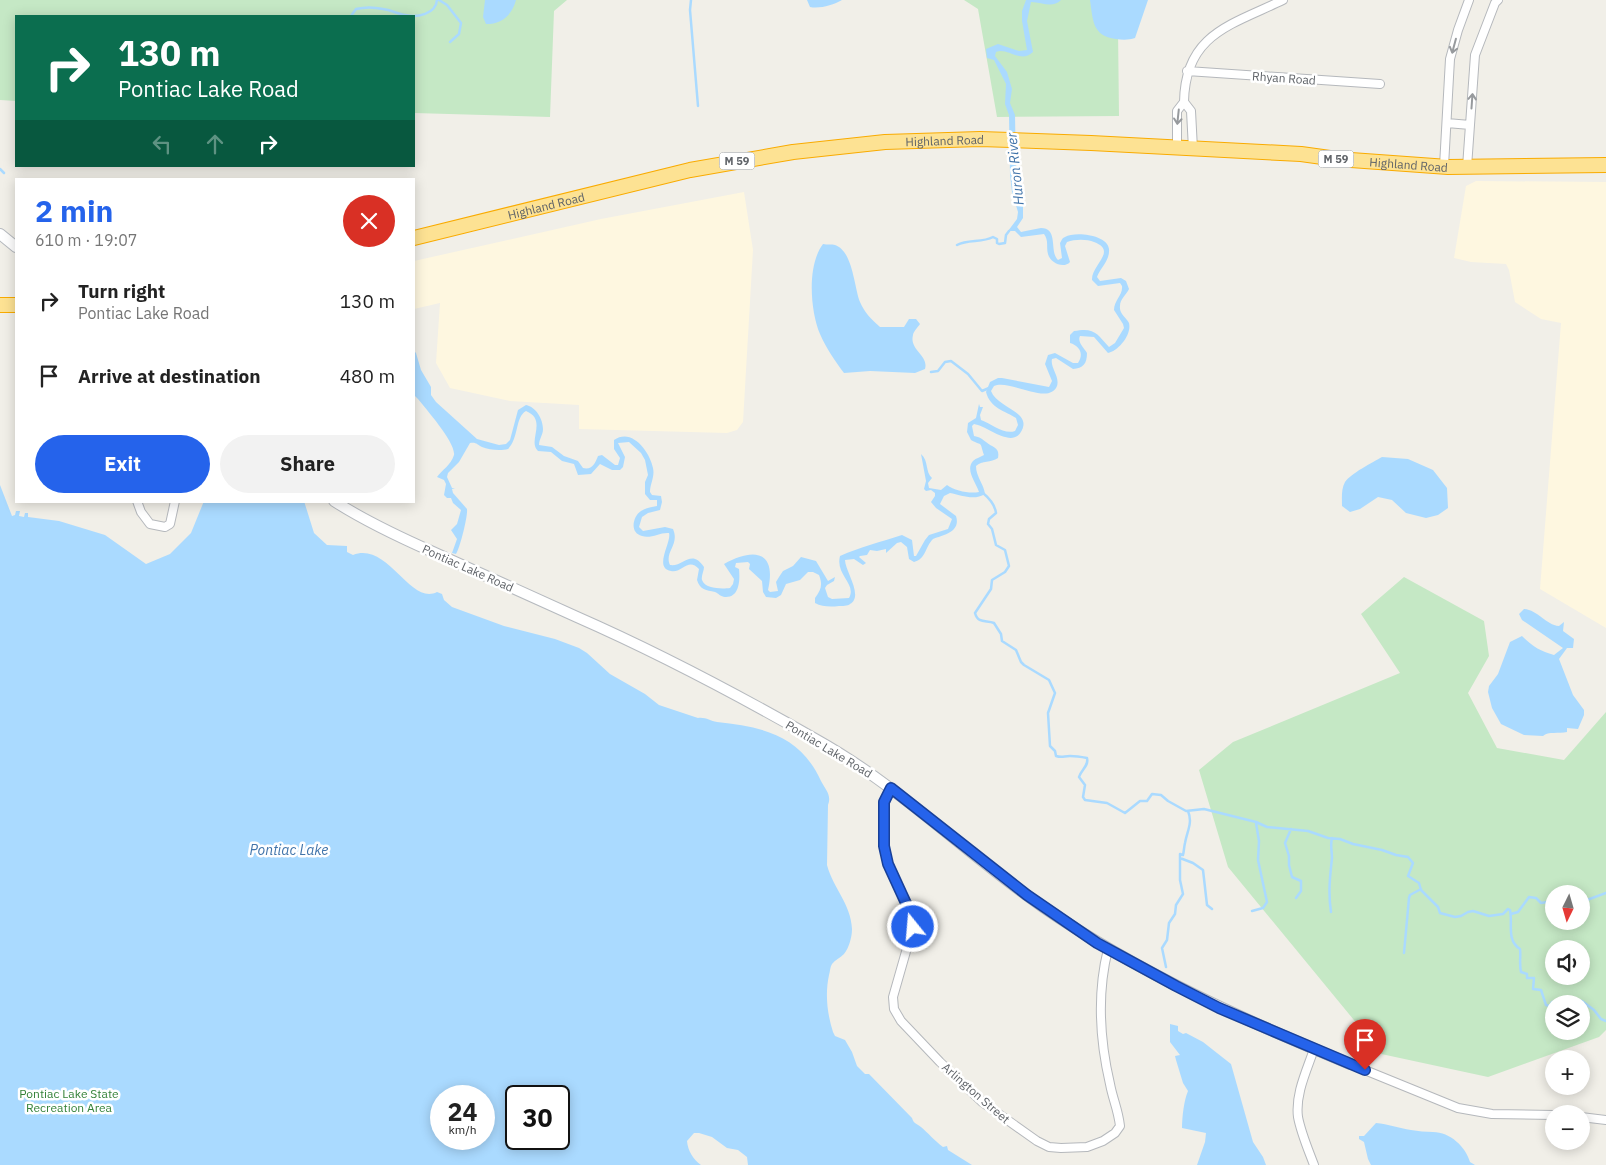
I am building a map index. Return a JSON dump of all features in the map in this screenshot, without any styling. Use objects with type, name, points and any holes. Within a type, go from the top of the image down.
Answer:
[{"type":"highway","name":"Highland Road","points":[[415,238],[681,172],[793,152],[876,143],[927,140],[1052,141],[1301,154],[1337,159],[1466,167],[1606,165]]},
{"type":"highway","points":[[0,305],[15,304]]},
{"type":"street","points":[[1177,148],[1177,111],[1184,102],[1184,86],[1188,71],[1201,46],[1216,32],[1283,0]]},
{"type":"street","points":[[1444,166],[1450,59],[1458,30],[1470,0]]},
{"type":"street","points":[[1466,167],[1475,55],[1495,3],[1498,0]]},
{"type":"street","name":"Rhyan Road","points":[[1188,71],[1380,84]]},
{"type":"street","points":[[1184,102],[1191,111],[1194,135],[1193,149]]},
{"type":"street","points":[[1446,123],[1470,125]]},
{"type":"street","points":[[0,234],[15,246]]},
{"type":"street","points":[[138,503],[141,512],[150,524],[165,527],[170,524],[175,503]]},
{"type":"street","name":"Pontiac Lake Road","points":[[337,503],[368,522],[594,624],[819,741],[891,788],[1027,895],[1108,949],[1211,1004],[1314,1049],[1458,1108],[1492,1114],[1545,1115]]},
{"type":"street","name":"Arlington Street","points":[[891,788],[884,802],[884,846],[888,864],[910,912],[913,927],[893,996],[894,1009],[901,1021],[982,1102],[1037,1141],[1049,1147],[1075,1149],[1087,1147],[1103,1141],[1115,1133],[1120,1126],[1118,1110],[1110,1086],[1103,1045],[1101,989],[1102,971],[1108,949]]},
{"type":"street","points":[[1314,1049],[1302,1086],[1298,1110],[1300,1125],[1314,1165]]},
{"type":"street","points":[[1590,1118],[1606,1120]]},
{"type":"shaded area","points":[[1476,181],[1606,182],[1606,628],[1540,589],[1561,323],[1541,319],[1515,302],[1509,270],[1506,264],[1471,262],[1454,258],[1466,186]]},
{"type":"shaded area","points":[[744,192],[753,250],[743,422],[737,430],[727,433],[579,429],[579,405],[510,401],[450,388],[436,363],[440,303],[415,309],[415,261],[601,219]]},
{"type":"green space","points":[[0,0],[567,0],[554,11],[550,117],[415,113],[415,15],[15,15],[15,101],[0,100]]},
{"type":"green space","points":[[964,0],[1115,0],[1118,29],[1119,116],[997,117],[978,9]]},
{"type":"green space","points":[[1404,577],[1484,621],[1489,656],[1468,693],[1497,748],[1564,760],[1606,712],[1606,1030],[1599,1037],[1563,1050],[1545,1050],[1545,1056],[1488,1077],[1372,1052],[1358,1025],[1228,867],[1199,770],[1233,742],[1400,673],[1361,614]]},
{"type":"water","points":[[485,0],[516,0],[506,18],[492,24],[486,24],[483,17]]},
{"type":"water","points":[[807,0],[842,0],[826,6],[810,7]]},
{"type":"water","name":"Huron River","points":[[1026,0],[1061,0],[1050,5],[1031,2],[1027,21],[1033,52],[1028,55],[1019,56],[1001,51],[996,52],[995,56],[1007,72],[1012,89],[1010,103],[1015,115],[1016,171],[1023,205],[1023,218],[1017,227],[1021,232],[1041,228],[1047,229],[1052,236],[1055,256],[1058,260],[1062,258],[1060,243],[1064,237],[1083,234],[1103,240],[1107,244],[1109,253],[1097,277],[1100,281],[1121,278],[1126,281],[1129,289],[1121,301],[1120,309],[1129,323],[1129,328],[1123,342],[1112,352],[1108,353],[1094,337],[1080,336],[1080,343],[1087,353],[1084,365],[1079,368],[1073,369],[1056,358],[1052,359],[1052,366],[1058,382],[1053,391],[1038,393],[1009,386],[994,386],[991,391],[994,397],[1022,418],[1022,430],[1018,436],[1013,438],[1000,435],[974,424],[972,426],[974,436],[981,438],[995,448],[998,452],[998,458],[976,466],[985,494],[972,497],[950,493],[944,496],[940,504],[956,516],[957,521],[954,529],[933,539],[923,556],[914,562],[909,559],[907,547],[901,542],[897,543],[886,553],[886,549],[870,550],[867,555],[860,556],[866,563],[863,565],[854,559],[845,560],[855,589],[854,600],[848,605],[833,607],[815,603],[821,582],[819,575],[813,572],[808,572],[800,580],[786,584],[781,595],[776,598],[766,597],[763,592],[762,581],[749,569],[750,564],[748,562],[736,563],[735,567],[739,569],[738,587],[734,594],[724,597],[700,586],[697,580],[699,569],[695,566],[688,565],[675,571],[666,569],[663,560],[669,533],[645,537],[635,532],[634,520],[638,513],[657,506],[657,500],[650,500],[645,494],[645,482],[648,475],[645,460],[641,453],[629,442],[618,443],[625,457],[623,467],[620,470],[612,470],[600,464],[591,474],[578,475],[574,464],[562,461],[551,452],[538,451],[535,447],[536,420],[526,411],[520,418],[514,439],[508,449],[491,449],[476,443],[470,443],[459,462],[448,473],[447,477],[452,488],[455,488],[452,489],[453,493],[467,509],[460,545],[456,554],[452,553],[457,539],[451,530],[457,524],[461,510],[453,503],[451,498],[447,498],[444,495],[446,484],[444,480],[437,477],[451,462],[454,455],[450,443],[440,426],[415,396],[415,352],[421,370],[431,387],[431,395],[436,402],[477,439],[499,445],[506,444],[510,440],[518,410],[526,405],[536,411],[542,421],[543,431],[539,445],[552,447],[564,456],[578,461],[583,468],[591,467],[598,456],[602,455],[615,465],[618,465],[620,458],[614,449],[614,440],[627,437],[639,443],[648,455],[653,468],[650,492],[652,495],[661,496],[662,502],[660,510],[648,513],[642,517],[639,527],[643,531],[665,527],[673,529],[675,540],[669,556],[670,565],[695,559],[704,567],[702,580],[710,587],[730,588],[734,579],[724,564],[745,555],[753,554],[761,556],[766,560],[769,567],[768,590],[770,592],[778,591],[776,582],[783,571],[793,566],[801,557],[816,561],[828,581],[835,577],[834,581],[825,588],[828,597],[832,599],[849,598],[850,588],[840,569],[840,556],[902,535],[912,540],[914,556],[916,556],[929,535],[948,529],[952,519],[936,508],[931,502],[935,493],[924,489],[926,481],[921,454],[925,460],[928,473],[932,478],[928,483],[929,488],[941,490],[947,485],[963,492],[979,492],[970,468],[973,461],[984,455],[981,444],[971,440],[967,432],[968,423],[976,418],[979,404],[980,407],[983,407],[980,415],[981,420],[1007,432],[1015,431],[1018,425],[1016,418],[991,402],[986,392],[990,382],[1002,378],[1049,387],[1052,381],[1045,364],[1048,355],[1055,353],[1073,363],[1078,363],[1080,360],[1079,348],[1070,343],[1070,335],[1074,331],[1091,331],[1098,335],[1109,347],[1115,343],[1124,328],[1114,310],[1115,303],[1121,292],[1122,286],[1120,283],[1098,286],[1092,280],[1095,269],[1104,254],[1101,246],[1084,240],[1067,242],[1065,246],[1070,262],[1061,265],[1049,257],[1044,234],[1021,237],[1015,231],[1008,231],[1017,219],[1018,212],[1012,192],[1010,174],[1009,115],[1005,104],[1006,84],[994,60],[987,58],[986,49],[998,44],[1019,51],[1027,50],[1022,11]]},
{"type":"water","points":[[1090,0],[1148,0],[1135,38],[1119,39],[1108,37],[1098,31],[1093,20]]},
{"type":"water","points":[[823,244],[835,245],[846,254],[860,302],[868,316],[880,327],[904,327],[909,319],[916,319],[920,324],[914,332],[913,340],[916,349],[924,360],[925,369],[915,373],[870,371],[844,373],[822,339],[812,301],[814,264]]},
{"type":"water","points":[[1382,457],[1408,459],[1433,470],[1447,488],[1448,508],[1438,515],[1426,518],[1406,513],[1392,500],[1378,497],[1360,509],[1350,512],[1342,506],[1342,491],[1345,482],[1357,472]]},
{"type":"water","name":"Pontiac Lake","points":[[0,485],[12,516],[15,515],[16,511],[20,511],[19,516],[24,517],[25,513],[28,513],[28,517],[59,521],[105,535],[146,564],[170,554],[191,533],[203,503],[305,503],[314,533],[327,545],[347,546],[347,552],[353,555],[366,553],[377,557],[388,564],[417,590],[427,594],[437,592],[442,594],[444,600],[452,607],[504,626],[555,639],[579,648],[610,674],[645,694],[659,705],[698,718],[765,731],[791,743],[802,753],[812,765],[829,795],[827,865],[849,912],[852,929],[849,946],[830,968],[827,1004],[833,1032],[835,1036],[845,1040],[857,1066],[865,1074],[869,1074],[914,1122],[943,1147],[947,1146],[948,1150],[972,1165],[748,1165],[747,1157],[738,1150],[727,1148],[712,1137],[694,1133],[687,1141],[688,1148],[701,1165],[0,1165]]},
{"type":"water","points":[[1524,609],[1534,612],[1554,625],[1559,626],[1564,622],[1563,631],[1574,639],[1573,648],[1567,648],[1559,659],[1573,695],[1584,710],[1584,715],[1578,729],[1567,728],[1567,732],[1543,736],[1524,735],[1501,724],[1492,708],[1488,692],[1489,686],[1498,674],[1510,642],[1522,636],[1536,648],[1554,655],[1563,648],[1522,620],[1519,614]]},
{"type":"water","points":[[1170,1024],[1178,1026],[1178,1031],[1183,1034],[1186,1033],[1203,1042],[1231,1064],[1253,1142],[1266,1165],[1197,1165],[1206,1133],[1182,1128],[1185,1099],[1188,1091],[1183,1083],[1175,1056],[1180,1055],[1170,1042]]},
{"type":"water","points":[[1376,1123],[1445,1135],[1461,1146],[1470,1162],[1475,1165],[1371,1165],[1364,1142],[1359,1139],[1359,1136],[1364,1136]]},
{"type":"waterway","points":[[415,16],[430,12],[436,5],[437,0]]},
{"type":"waterway","points":[[439,0],[447,5],[461,23],[459,34],[450,42]]},
{"type":"waterway","points":[[691,0],[690,10],[698,106]]},
{"type":"waterway","points":[[352,15],[356,9],[362,8],[376,8],[406,15]]},
{"type":"waterway","points":[[0,169],[4,173]]},
{"type":"waterway","points":[[957,245],[993,237],[997,239],[997,243],[1005,243],[1006,235],[1009,231]]},
{"type":"waterway","points":[[931,372],[938,371],[945,362],[951,361],[968,374],[982,391],[989,388]]},
{"type":"waterway","points":[[983,493],[989,499],[996,513],[989,519],[988,524],[992,529],[996,545],[1005,550],[1009,566],[1005,572],[992,580],[991,589],[975,613],[978,619],[994,623],[1001,634],[1002,641],[1016,650],[1024,665],[1049,680],[1055,693],[1048,713],[1050,746],[1055,751],[1056,756],[1087,758],[1087,763],[1079,777],[1085,785],[1083,797],[1085,800],[1107,803],[1125,813],[1140,801],[1147,801],[1152,794],[1161,795],[1186,811],[1204,809],[1256,822],[1267,827],[1308,831],[1328,838],[1340,839],[1353,844],[1408,857],[1413,863],[1408,876],[1419,883],[1421,890],[1438,907],[1440,913],[1455,917],[1473,911],[1489,916],[1503,914],[1508,909],[1510,910],[1511,936],[1520,949],[1521,972],[1527,974],[1527,978],[1534,978],[1533,989],[1541,990],[1546,1005],[1550,1006],[1552,1002],[1559,1002],[1560,999],[1565,1000],[1566,997],[1571,1001],[1582,1001],[1594,1010],[1601,1019],[1606,1021]]},
{"type":"waterway","points":[[1180,858],[1180,854],[1183,855],[1190,823],[1188,811]]},
{"type":"waterway","points":[[1252,911],[1263,908],[1267,902],[1258,860],[1259,841],[1256,823]]},
{"type":"waterway","points":[[1291,829],[1285,843],[1292,877],[1301,881],[1301,891],[1296,898]]},
{"type":"waterway","points":[[1331,912],[1329,891],[1332,838]]},
{"type":"waterway","points":[[1180,858],[1193,863],[1203,870],[1207,905],[1212,909]]},
{"type":"waterway","points":[[1166,967],[1162,948],[1167,940],[1169,923],[1175,914],[1176,905],[1183,894],[1180,880],[1180,858]]},
{"type":"waterway","points":[[1404,953],[1409,898],[1410,895],[1421,889]]},
{"type":"waterway","points":[[1590,899],[1606,893]]},
{"type":"waterway","points":[[1511,914],[1518,912],[1529,897],[1536,898],[1541,903],[1545,902]]},
{"type":"route","points":[[913,927],[910,912],[888,864],[884,846],[884,802],[891,788],[1027,895],[1097,943],[1219,1008],[1365,1070]]},
{"type":"park label","name":"Pontiac Lake State Recreation Area","points":[[69,1100]]}]
